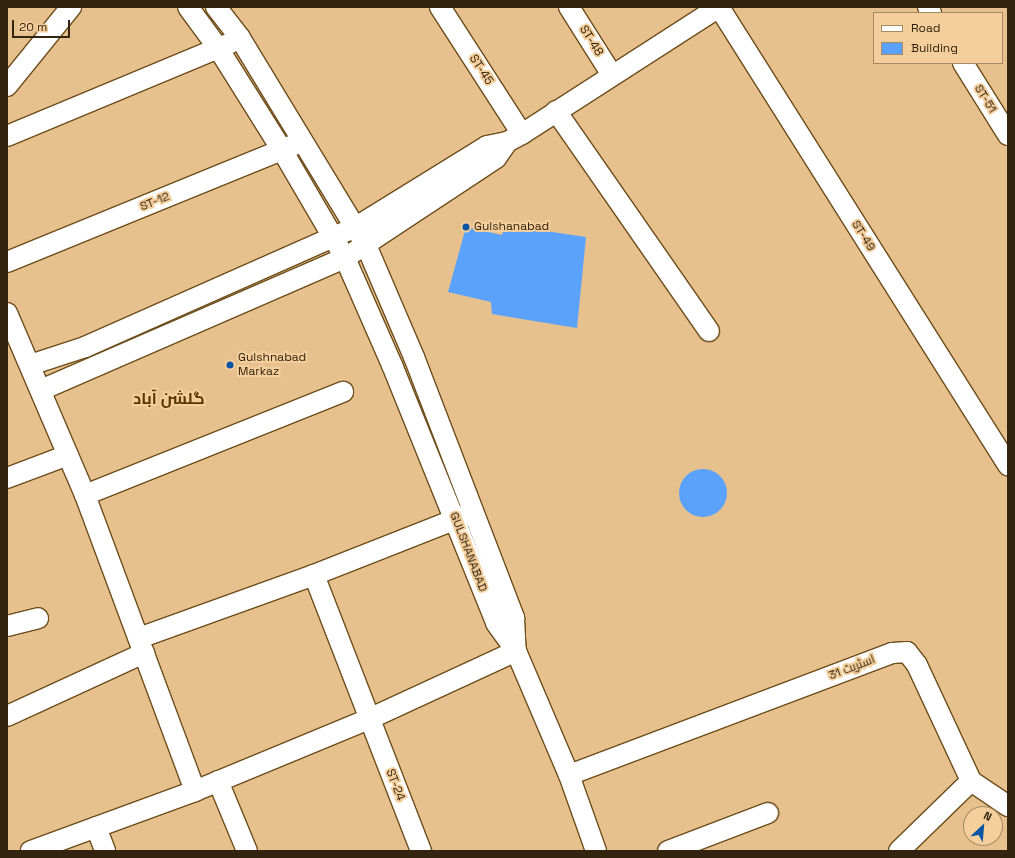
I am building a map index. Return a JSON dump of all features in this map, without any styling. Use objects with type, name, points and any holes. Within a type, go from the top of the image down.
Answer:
[{"type":"street","points":[[7,86],[71,7]]},
{"type":"street","name":"GULSHANABAD","points":[[188,7],[218,48],[282,150],[345,258],[392,365],[496,623],[516,651],[569,776],[596,851]]},
{"type":"street","name":"GULSHANABAD","points":[[216,7],[240,38],[366,245],[414,357],[514,618],[516,651]]},
{"type":"street","name":"ST-45","points":[[440,7],[514,138]]},
{"type":"street","name":"ST-48","points":[[569,7],[612,75]]},
{"type":"street","points":[[41,390],[345,258],[496,158],[514,138],[719,7]]},
{"type":"street","name":"ST-49","points":[[719,7],[1008,465]]},
{"type":"street","points":[[7,136],[240,38]]},
{"type":"street","name":"ST-51","points":[[964,64],[1008,135]]},
{"type":"street","points":[[556,111],[709,331]]},
{"type":"street","points":[[30,365],[85,347],[334,239],[487,146],[514,138]]},
{"type":"street","name":"ST-12","points":[[7,262],[304,142]]},
{"type":"street","points":[[7,312],[85,495],[195,791]]},
{"type":"street","points":[[392,365],[414,357]]},
{"type":"street","points":[[85,495],[343,392]]},
{"type":"street","points":[[7,478],[68,455]]},
{"type":"street","points":[[7,716],[142,646],[314,575],[474,512]]},
{"type":"street","name":"ST-24","points":[[314,575],[420,851]]},
{"type":"street","points":[[7,626],[38,618]]},
{"type":"street","points":[[31,851],[195,791],[369,719],[516,651]]},
{"type":"street","name":"اسٹریٹ 31","points":[[569,776],[892,653],[907,652],[917,665],[971,781]]},
{"type":"street","points":[[218,781],[247,851]]},
{"type":"street","points":[[899,851],[971,781],[1008,806]]},
{"type":"street","points":[[668,851],[768,813]]},
{"type":"street","points":[[96,827],[105,851]]},
{"type":"building","points":[[505,225],[586,237],[577,328],[492,314],[491,302],[448,292],[466,227],[502,235]]},
{"type":"building","points":[[703,469],[712,471],[720,476],[725,484],[727,493],[725,502],[720,510],[712,515],[703,517],[694,515],[686,510],[681,502],[679,493],[681,484],[686,476],[694,471]]},
{"type":"place","name":"Gulshanabad","points":[[466,227]]},
{"type":"place","name":"Gulshnabad Markaz","points":[[230,365]]},
{"type":"district","name":"گلشن آباد","points":[[169,399]]}]
